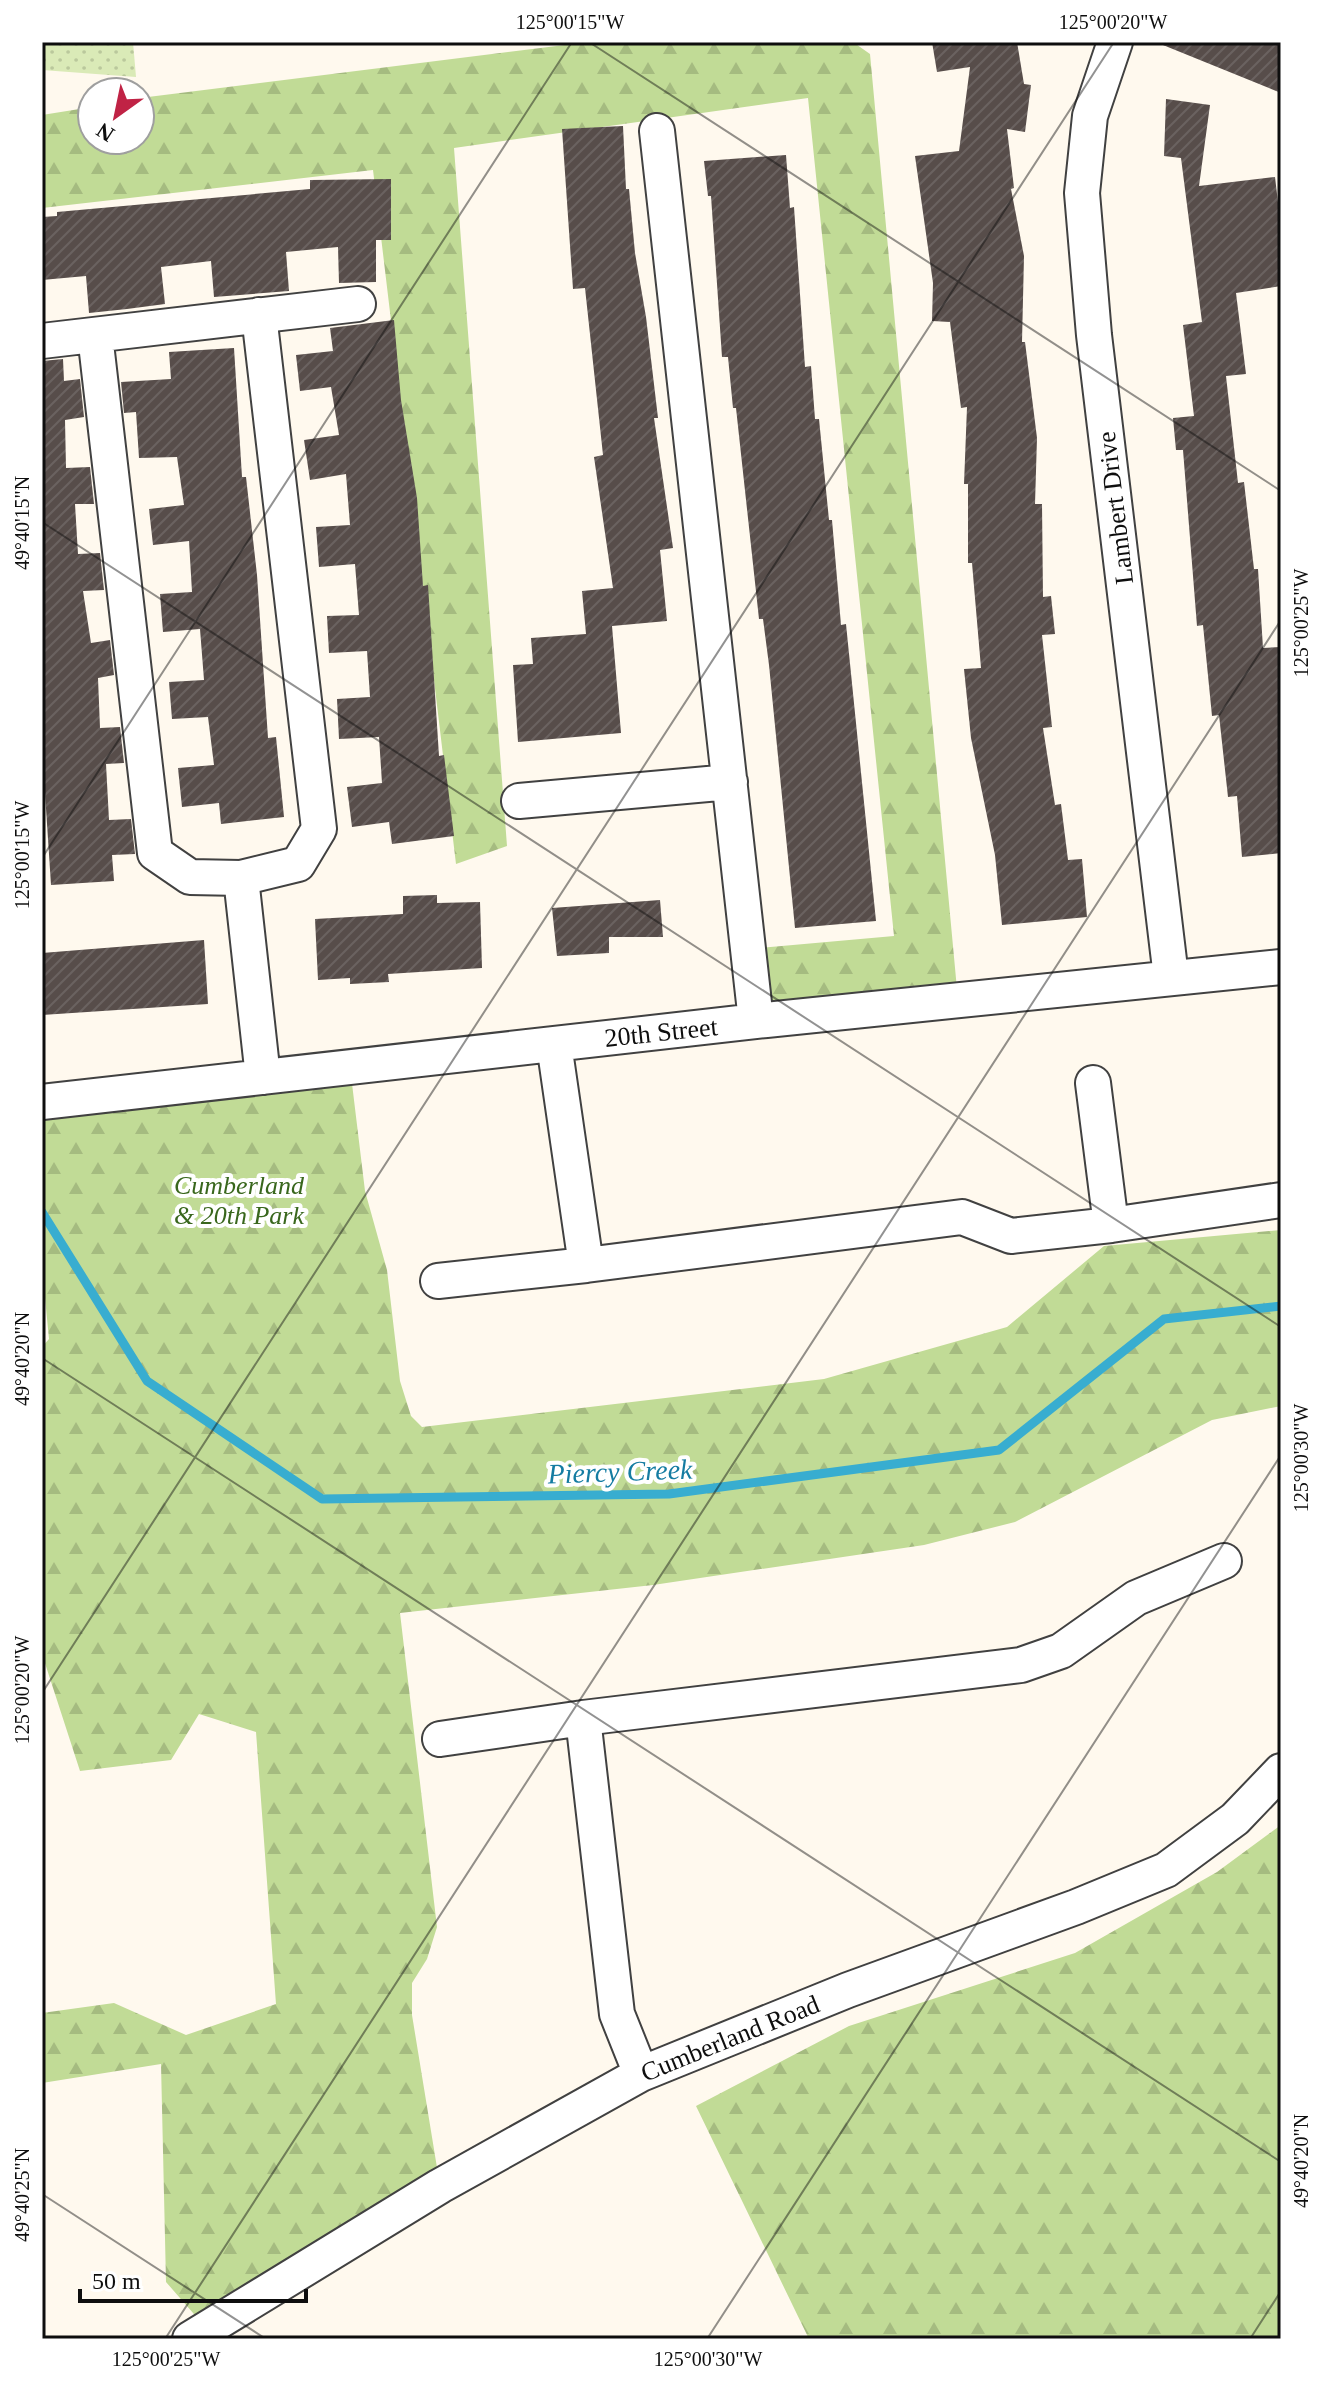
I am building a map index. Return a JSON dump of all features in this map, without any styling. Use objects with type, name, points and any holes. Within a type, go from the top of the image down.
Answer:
[{"type":"street","name":"Lambert Drive","points":[[1115,42],[1090,116],[1082,193],[1094,335],[1171,977]]},
{"type":"street","points":[[657,131],[756,1021]]},
{"type":"street","points":[[42,341],[358,304]]},
{"type":"street","points":[[95,335],[155,853],[190,877],[241,878],[298,864],[319,829],[259,315]]},
{"type":"street","points":[[519,801],[730,782]]},
{"type":"street","points":[[241,878],[263,1077]]},
{"type":"street","name":"20th Street","points":[[42,1102],[756,1021],[1281,967]]},
{"type":"street","points":[[554,1044],[586,1265]]},
{"type":"street","points":[[1093,1083],[1111,1225]]},
{"type":"street","points":[[438,1281],[962,1217],[1011,1236],[1281,1200]]},
{"type":"street","points":[[440,1739],[583,1718],[1021,1665],[1061,1651],[1136,1598],[1224,1561]]},
{"type":"street","points":[[583,1718],[617,2014],[641,2074]]},
{"type":"street","name":"Cumberland Road","points":[[190,2339],[440,2186],[641,2074],[848,1990],[1076,1907],[1166,1870],[1235,1819],[1281,1771]]},
{"type":"green space","points":[[42,42],[133,42],[136,76],[42,70]]},
{"type":"green space","points":[[589,42],[853,42],[870,54],[958,1000],[766,1020],[759,948],[894,936],[808,98],[454,148],[507,846],[456,864],[373,170],[42,208],[42,115],[76,110],[76,156],[156,156],[156,96]]},
{"type":"green space","name":"Cumberland & 20th Park","points":[[350,1067],[365,1191],[387,1270],[400,1381],[411,1416],[422,1427],[824,1379],[1007,1327],[1104,1246],[1281,1230],[1281,1406],[1212,1420],[1015,1522],[924,1545],[653,1585],[400,1613],[437,1927],[427,1959],[412,1983],[412,2015],[440,2186],[207,2329],[166,2282],[161,2064],[42,2083],[42,2013],[114,2003],[186,2035],[276,2004],[256,1732],[199,1714],[171,1760],[80,1771],[42,1654],[42,1347],[49,1339],[42,1267],[42,1102]]},
{"type":"green space","points":[[1281,1825],[1281,2339],[809,2339],[696,2106],[849,2026],[1075,1953],[1217,1872]]},
{"type":"building","points":[[932,42],[1017,42],[1024,84],[1031,85],[1025,132],[1007,129],[1014,188],[1011,189],[1024,256],[1022,342],[1025,342],[1037,438],[1035,504],[1042,504],[1043,597],[1051,596],[1055,634],[1042,635],[1052,727],[1043,728],[1055,805],[1061,804],[1068,860],[1082,859],[1087,917],[1002,925],[995,855],[971,738],[964,669],[981,668],[972,563],[968,563],[968,484],[964,484],[967,407],[961,408],[950,322],[932,321],[933,283],[915,156],[959,151],[970,67],[937,72]]},
{"type":"building","points":[[1158,42],[1281,42],[1281,93],[1158,43]]},
{"type":"building","points":[[1166,99],[1210,105],[1199,186],[1275,177],[1281,228],[1281,286],[1236,293],[1246,374],[1226,376],[1238,483],[1244,482],[1254,569],[1258,569],[1263,648],[1281,647],[1281,853],[1242,857],[1237,796],[1228,797],[1219,715],[1212,716],[1203,625],[1197,626],[1183,450],[1176,450],[1173,418],[1194,416],[1183,325],[1202,322],[1181,158],[1164,156]]},
{"type":"building","points":[[623,126],[626,189],[629,189],[635,253],[646,317],[658,418],[654,418],[673,548],[660,550],[667,621],[612,626],[621,733],[518,742],[513,665],[533,664],[531,638],[586,634],[582,591],[613,588],[594,457],[603,455],[585,288],[573,289],[562,129]]},
{"type":"building","points":[[786,155],[790,208],[794,207],[805,367],[811,366],[815,419],[819,419],[829,520],[832,520],[841,625],[846,624],[876,921],[795,928],[769,665],[763,619],[759,619],[736,408],[733,408],[728,357],[722,357],[711,196],[708,196],[704,161]]},
{"type":"building","points":[[391,179],[391,240],[376,240],[376,282],[339,283],[338,247],[286,252],[289,291],[214,297],[211,261],[161,267],[165,304],[89,313],[86,276],[42,280],[42,217],[57,216],[57,212],[310,189],[310,180]]},
{"type":"building","points":[[394,320],[401,400],[417,498],[423,586],[428,585],[439,756],[444,755],[454,836],[392,844],[389,822],[352,827],[347,787],[382,783],[379,737],[339,739],[337,699],[370,697],[367,651],[329,653],[327,616],[359,615],[355,564],[319,567],[316,527],[350,525],[346,474],[310,480],[304,440],[339,435],[331,387],[300,391],[296,355],[333,351],[330,328]]},
{"type":"building","points":[[234,348],[242,477],[246,477],[257,575],[268,738],[276,737],[284,817],[221,824],[219,803],[182,807],[178,768],[214,765],[208,717],[172,719],[169,682],[204,680],[200,629],[163,632],[160,594],[192,592],[189,541],[153,545],[149,509],[184,505],[177,457],[139,458],[136,412],[124,413],[121,382],[171,379],[169,352]]},
{"type":"building","points":[[63,359],[64,381],[80,379],[84,417],[65,420],[66,468],[90,467],[94,504],[75,504],[78,554],[100,553],[104,590],[83,591],[91,643],[110,640],[114,675],[98,678],[100,728],[120,727],[124,763],[106,764],[109,820],[131,819],[135,854],[112,855],[114,881],[51,885],[45,793],[42,793],[42,361]]},
{"type":"building","points":[[437,895],[437,903],[480,902],[482,968],[388,974],[389,982],[350,984],[350,978],[318,980],[315,919],[403,914],[403,896]]},
{"type":"building","points":[[660,900],[663,937],[609,937],[609,953],[557,956],[552,908]]},
{"type":"building","points":[[204,940],[208,1004],[42,1015],[42,953]]},
{"type":"waterway","name":"Piercy Creek","points":[[42,1212],[147,1381],[322,1499],[669,1494],[999,1450],[1164,1319],[1281,1306]]}]
